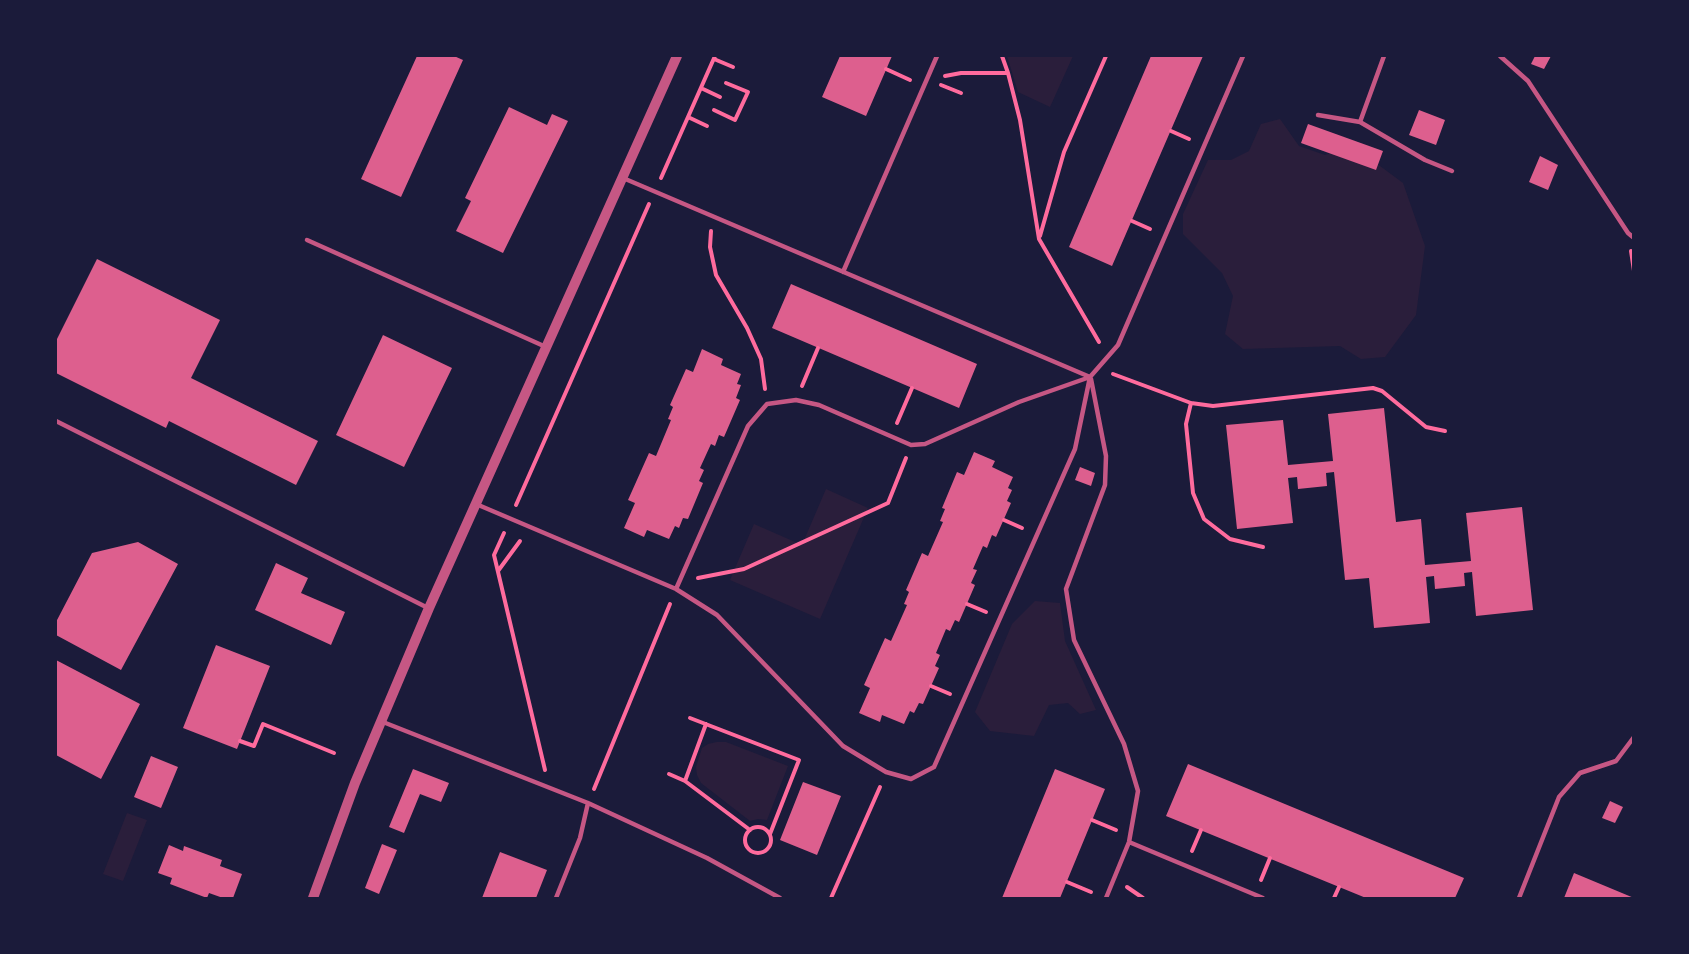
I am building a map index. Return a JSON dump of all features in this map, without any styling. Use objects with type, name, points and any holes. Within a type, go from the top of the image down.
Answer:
[{"type":"street","points":[[313,898],[380,721],[677,56]]},
{"type":"lane","points":[[843,272],[937,56]]},
{"type":"lane","points":[[676,589],[748,426],[767,404],[796,400],[819,405],[911,445],[925,444],[1019,402],[1090,377],[1118,345],[1243,56]]},
{"type":"lane","points":[[1360,122],[1384,56]]},
{"type":"lane","points":[[1500,56],[1528,81],[1628,233],[1634,238]]},
{"type":"lane","points":[[1318,115],[1360,122],[1425,160],[1452,171]]},
{"type":"lane","points":[[622,177],[1090,377]]},
{"type":"lane","points":[[307,240],[546,346]]},
{"type":"lane","points":[[476,504],[676,589],[717,615],[843,746],[886,772],[911,779],[934,767],[1075,449],[1090,377]]},
{"type":"lane","points":[[1090,377],[1106,456],[1105,485],[1066,589],[1074,640],[1124,744],[1138,791],[1130,839],[1106,898]]},
{"type":"lane","points":[[56,421],[429,608]]},
{"type":"lane","points":[[380,721],[588,803],[707,858],[780,898]]},
{"type":"lane","points":[[1519,898],[1559,796],[1580,773],[1616,761],[1634,737]]},
{"type":"lane","points":[[556,898],[580,838],[588,803]]},
{"type":"lane","points":[[1130,839],[1186,866],[1263,898]]},
{"type":"path","points":[[1002,56],[1020,120],[1039,239],[1100,342]]},
{"type":"path","points":[[1039,239],[1064,152],[1106,56]]},
{"type":"path","points":[[549,788],[494,555],[715,57],[733,67]]},
{"type":"path","points":[[886,69],[924,86]]},
{"type":"path","points":[[927,79],[961,73],[1008,73]]},
{"type":"path","points":[[714,110],[735,120],[748,92],[726,83]]},
{"type":"path","points":[[701,88],[720,97]]},
{"type":"path","points":[[688,117],[707,126]]},
{"type":"path","points":[[712,216],[710,247],[716,275],[747,328],[761,359],[767,404]]},
{"type":"path","points":[[796,400],[818,348]]},
{"type":"path","points":[[1113,374],[1191,403],[1213,406],[1373,388],[1382,391],[1426,427],[1445,431]]},
{"type":"path","points":[[891,436],[912,388]]},
{"type":"path","points":[[1191,403],[1186,424],[1193,493],[1204,519],[1230,539],[1263,547]]},
{"type":"path","points":[[680,581],[744,569],[888,503],[911,445]]},
{"type":"path","points":[[1004,520],[1018,526]]},
{"type":"path","points":[[498,572],[524,536]]},
{"type":"path","points":[[588,803],[676,589]]},
{"type":"path","points":[[967,604],[978,608]]},
{"type":"path","points":[[931,686],[939,690]]},
{"type":"path","points":[[690,718],[799,760],[770,834],[771,844],[761,853],[754,853],[749,849],[746,836],[750,830],[762,827],[770,834]]},
{"type":"path","points":[[240,741],[254,746],[262,724],[334,753]]},
{"type":"path","points":[[685,781],[706,724]]},
{"type":"path","points":[[831,898],[886,772]]},
{"type":"path","points":[[669,774],[685,781],[750,830]]},
{"type":"path","points":[[1092,820],[1130,839]]},
{"type":"path","points":[[1186,866],[1201,830]]},
{"type":"path","points":[[1255,895],[1270,858]]},
{"type":"path","points":[[1067,882],[1106,898]]},
{"type":"path","points":[[1334,898],[1339,887]]},
{"type":"shaded area","points":[[1007,56],[1073,56],[1050,107],[1018,92]]},
{"type":"shaded area","points":[[1280,119],[1299,146],[1325,155],[1353,146],[1403,183],[1425,246],[1416,315],[1385,357],[1361,359],[1340,346],[1243,349],[1225,334],[1233,296],[1222,273],[1183,234],[1183,214],[1208,160],[1231,160],[1249,151],[1261,124]]},
{"type":"shaded area","points":[[826,489],[868,508],[820,619],[730,580],[754,524],[802,545]]},
{"type":"shaded area","points":[[1035,601],[1060,603],[1065,641],[1096,710],[1080,714],[1068,703],[1049,705],[1034,736],[990,731],[975,712],[1012,624]]},
{"type":"shaded area","points":[[717,742],[726,742],[788,766],[767,820],[750,821],[701,783],[696,767],[702,748]]},
{"type":"shaded area","points":[[127,813],[147,820],[123,881],[103,874]]},
{"type":"building","points":[[417,56],[454,56],[463,60],[401,197],[361,179]]},
{"type":"building","points":[[840,56],[892,56],[866,116],[822,97]]},
{"type":"building","points":[[1151,56],[1203,56],[1112,266],[1069,247]]},
{"type":"building","points":[[1535,56],[1551,56],[1544,69],[1531,64]]},
{"type":"building","points":[[509,107],[547,125],[552,114],[568,121],[503,253],[456,231],[471,201],[465,198]]},
{"type":"building","points":[[1419,110],[1445,120],[1436,145],[1409,135]]},
{"type":"building","points":[[1308,124],[1383,151],[1376,170],[1301,143]]},
{"type":"building","points":[[1540,156],[1558,165],[1548,190],[1529,182]]},
{"type":"building","points":[[97,259],[220,320],[191,378],[318,441],[296,485],[169,421],[166,428],[56,373],[56,341]]},
{"type":"building","points":[[791,284],[977,364],[959,408],[772,328]]},
{"type":"building","points":[[383,335],[452,368],[404,467],[336,435]]},
{"type":"building","points":[[702,349],[723,359],[721,365],[741,374],[737,384],[741,385],[736,398],[740,400],[724,437],[719,435],[715,446],[711,444],[700,468],[704,470],[699,481],[703,483],[688,519],[683,518],[679,528],[675,526],[669,539],[647,530],[644,537],[624,528],[635,503],[628,500],[649,453],[656,456],[671,420],[668,419],[673,407],[670,405],[686,369],[693,372]]},
{"type":"building","points":[[1384,408],[1396,522],[1421,519],[1425,565],[1471,561],[1466,513],[1522,507],[1533,610],[1476,616],[1472,572],[1464,573],[1465,586],[1435,589],[1434,576],[1426,577],[1430,623],[1374,628],[1369,578],[1345,580],[1334,472],[1326,473],[1327,486],[1298,489],[1297,477],[1288,478],[1293,523],[1237,529],[1226,425],[1283,420],[1288,465],[1333,461],[1328,414]]},
{"type":"building","points":[[974,452],[995,461],[992,467],[1013,477],[1008,488],[1012,490],[1007,501],[1011,503],[996,537],[992,535],[987,548],[983,546],[973,569],[977,570],[971,583],[975,585],[959,622],[955,620],[950,631],[946,629],[936,653],[940,655],[935,666],[939,668],[923,704],[919,703],[914,713],[910,711],[904,724],[882,715],[880,722],[859,713],[870,688],[864,685],[885,638],[891,641],[907,605],[904,604],[909,592],[906,590],[922,553],[928,556],[943,522],[940,521],[945,509],[942,508],[957,472],[964,475]]},
{"type":"building","points":[[1080,467],[1095,473],[1091,486],[1075,480]]},
{"type":"building","points":[[138,542],[178,564],[121,670],[56,635],[56,622],[92,553]]},
{"type":"building","points":[[276,563],[308,578],[301,593],[345,612],[331,645],[255,610]]},
{"type":"building","points":[[216,645],[270,666],[237,749],[183,728]]},
{"type":"building","points":[[56,660],[140,704],[101,779],[56,755]]},
{"type":"building","points":[[151,756],[178,767],[161,808],[134,797]]},
{"type":"building","points":[[1188,764],[1464,878],[1455,898],[1366,898],[1166,816]]},
{"type":"building","points":[[413,769],[449,783],[441,802],[420,794],[404,833],[389,827]]},
{"type":"building","points":[[1055,769],[1105,789],[1060,898],[1002,898]]},
{"type":"building","points":[[803,782],[841,796],[817,855],[780,840]]},
{"type":"building","points":[[1610,801],[1623,807],[1615,823],[1602,818]]},
{"type":"building","points":[[382,844],[397,850],[379,894],[365,888]]},
{"type":"building","points":[[169,845],[183,851],[184,846],[222,860],[220,866],[242,874],[233,898],[223,898],[209,893],[207,898],[170,884],[172,878],[158,873]]},
{"type":"building","points":[[500,852],[547,870],[536,898],[482,898]]},
{"type":"building","points":[[1574,873],[1634,898],[1564,898]]}]
